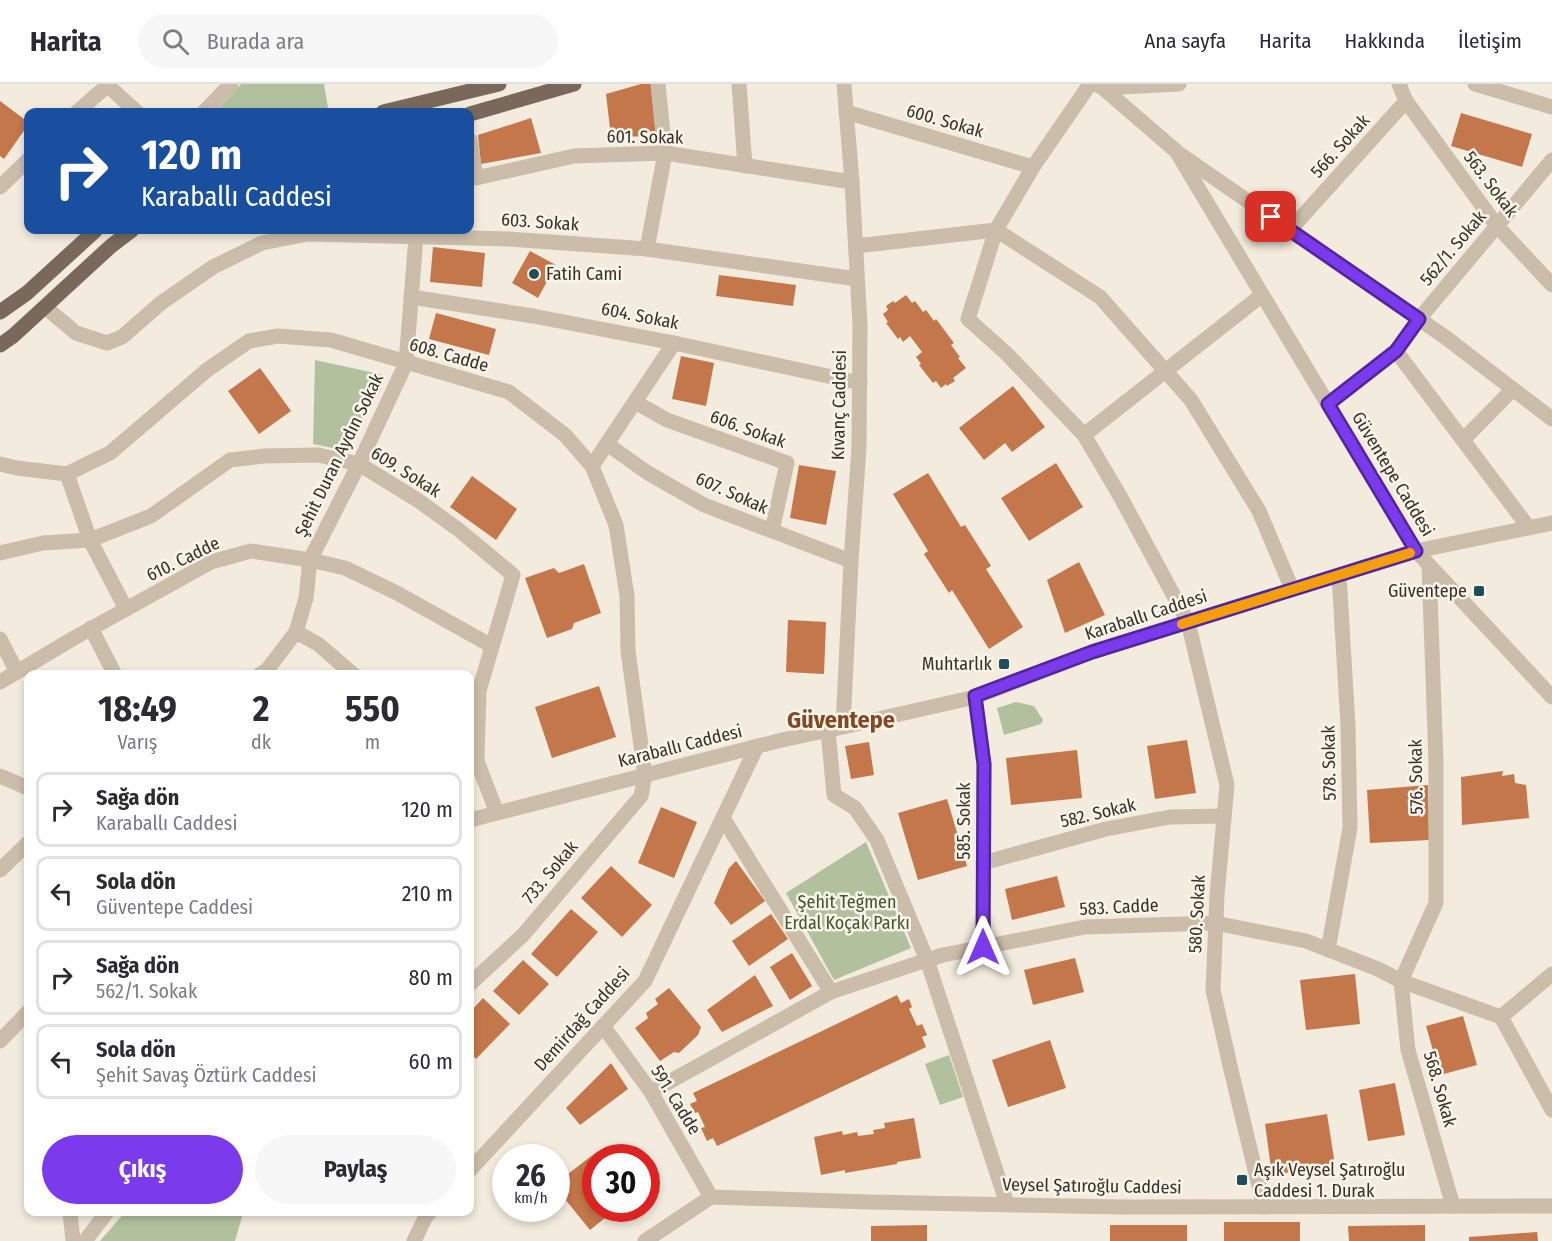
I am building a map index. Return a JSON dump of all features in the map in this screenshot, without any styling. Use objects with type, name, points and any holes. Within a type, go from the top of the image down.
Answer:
[{"type":"main road","points":[[400,108],[499,84]]},
{"type":"main road","points":[[474,113],[574,84]]},
{"type":"main road","points":[[0,312],[27,293],[92,234]]},
{"type":"main road","points":[[0,345],[127,234]]},
{"type":"street","points":[[208,108],[231,84]]},
{"type":"street","points":[[647,249],[664,153],[658,84]]},
{"type":"street","points":[[739,84],[744,166]]},
{"type":"street","name":"Kıvanç Caddesi","points":[[844,84],[856,246],[860,382],[859,448],[836,729],[834,795],[855,808],[876,840],[927,960]]},
{"type":"street","points":[[996,230],[1033,167],[1096,85],[1179,84]]},
{"type":"street","points":[[1398,84],[1406,101]]},
{"type":"street","points":[[1475,84],[1552,107]]},
{"type":"street","points":[[81,108],[107,85],[133,108]]},
{"type":"street","name":"Güventepe Caddesi","points":[[1096,85],[1176,151],[1416,551],[1552,697]]},
{"type":"street","name":"563. Sokak","points":[[1406,101],[1497,226],[1552,285]]},
{"type":"street","name":"566. Sokak","points":[[1290,230],[1406,101]]},
{"type":"street","name":"600. Sokak","points":[[846,112],[1033,167]]},
{"type":"street","points":[[1176,151],[1419,319],[1552,419]]},
{"type":"street","name":"601. Sokak","points":[[474,165],[476,178],[573,156],[664,153],[852,182]]},
{"type":"street","name":"562/1. Sokak","points":[[1328,404],[1396,351],[1419,319],[1552,160]]},
{"type":"street","points":[[0,187],[24,164]]},
{"type":"street","points":[[856,246],[996,230],[1100,297],[1191,400],[1259,511],[1292,590]]},
{"type":"street","name":"580. Sokak","points":[[996,230],[968,319],[1007,354],[1084,435],[1120,496],[1188,622],[1227,785],[1216,895],[1213,990],[1264,1207]]},
{"type":"street","name":"603. Sokak","points":[[45,307],[76,333],[107,343],[122,337],[161,303],[213,267],[262,243],[308,234],[509,239],[647,249],[857,279]]},
{"type":"street","name":"Şehit Duran Aydın Sokak","points":[[267,670],[296,632],[306,598],[309,560],[406,363],[416,237]]},
{"type":"street","points":[[1084,435],[1262,295]]},
{"type":"street","name":"604. Sokak","points":[[411,297],[533,315],[860,382]]},
{"type":"street","name":"608. Cadde","points":[[67,474],[110,453],[207,370],[249,342],[278,336],[331,340],[508,392],[565,435],[592,466],[616,525],[627,596],[628,651],[645,775]]},
{"type":"street","points":[[592,466],[674,343]]},
{"type":"street","points":[[1396,351],[1529,528]]},
{"type":"street","points":[[1463,440],[1513,389]]},
{"type":"street","name":"606. Sokak","points":[[635,402],[667,420],[787,463],[772,531]]},
{"type":"street","name":"607. Sokak","points":[[607,444],[648,473],[704,504],[851,561]]},
{"type":"street","name":"609. Sokak","points":[[0,553],[43,543],[90,540],[151,516],[230,460],[264,456],[318,455],[358,464],[419,501],[513,575],[479,691],[477,760],[497,813]]},
{"type":"street","points":[[0,464],[67,474],[90,540],[126,609]]},
{"type":"street","name":"Karaballı Caddesi","points":[[474,819],[757,746],[975,696],[1092,652],[1416,551],[1552,523]]},
{"type":"street","name":"610. Cadde","points":[[0,682],[91,628],[211,562],[251,551],[345,568],[395,592],[492,646]]},
{"type":"street","name":"576. Sokak","points":[[1401,981],[1436,903],[1436,762],[1429,566]]},
{"type":"street","name":"578. Sokak","points":[[1328,950],[1350,828],[1348,726],[1339,575]]},
{"type":"street","points":[[91,628],[112,670]]},
{"type":"street","points":[[296,632],[318,644],[348,670]]},
{"type":"street","points":[[0,639],[17,672]]},
{"type":"street","name":"585. Sokak","points":[[975,696],[984,764],[983,947]]},
{"type":"street","name":"Demirdağ Caddesi","points":[[474,1166],[645,981],[757,746]]},
{"type":"street","name":"733. Sokak","points":[[474,980],[523,935],[641,796],[645,775]]},
{"type":"street","points":[[0,776],[24,786]]},
{"type":"street","name":"582. Sokak","points":[[983,864],[1106,829],[1170,818],[1224,816]]},
{"type":"street","points":[[723,818],[831,992]]},
{"type":"street","points":[[0,870],[24,847]]},
{"type":"street","name":"583. Cadde","points":[[651,1092],[831,992],[927,960],[1085,927],[1215,923],[1306,941],[1378,969],[1401,981],[1501,1017]]},
{"type":"street","points":[[927,960],[1007,1204]]},
{"type":"street","points":[[1552,974],[1501,1017],[1552,1110]]},
{"type":"street","name":"568. Sokak","points":[[1401,981],[1408,1050],[1453,1206]]},
{"type":"street","points":[[0,1041],[24,1019]]},
{"type":"street","name":"591. Cadde","points":[[603,1026],[651,1092],[711,1197]]},
{"type":"street","points":[[645,1241],[711,1197]]},
{"type":"street","name":"Veysel Şatıroğlu Caddesi","points":[[711,1197],[1120,1207],[1552,1206]]},
{"type":"street","points":[[70,1216],[73,1241]]},
{"type":"street","points":[[85,1241],[104,1216]]},
{"type":"street","points":[[414,1241],[427,1216]]},
{"type":"green space","points":[[241,84],[324,84],[328,108],[219,108]]},
{"type":"green space","points":[[315,360],[384,375],[380,391],[342,450],[313,444]]},
{"type":"green space","points":[[1016,702],[1034,706],[1043,720],[1041,724],[1004,735],[997,708]]},
{"type":"green space","name":"Şehit Teğmen Erdal Koçak Parkı","points":[[866,842],[911,948],[834,980],[786,893]]},
{"type":"green space","points":[[949,1055],[963,1097],[940,1105],[925,1064]]},
{"type":"green space","points":[[122,1216],[243,1216],[235,1241],[100,1241]]},
{"type":"building","points":[[641,84],[651,84],[656,136],[611,137],[606,94]]},
{"type":"building","points":[[0,101],[24,119],[24,131],[4,159],[0,156]]},
{"type":"building","points":[[1461,113],[1532,134],[1522,167],[1451,146]]},
{"type":"building","points":[[531,118],[541,153],[481,164],[478,135]]},
{"type":"building","points":[[433,247],[485,253],[482,287],[430,282]]},
{"type":"building","name":"Fatih Cami","points":[[530,251],[556,265],[538,298],[512,283]]},
{"type":"building","points":[[719,275],[796,285],[793,306],[716,296]]},
{"type":"building","points":[[906,295],[912,303],[915,301],[923,312],[926,310],[934,321],[936,319],[954,343],[951,345],[966,368],[953,378],[955,381],[947,386],[946,384],[941,388],[936,381],[933,383],[919,365],[921,364],[916,357],[922,352],[910,336],[903,342],[886,323],[888,322],[883,314],[888,310],[886,306]]},
{"type":"building","points":[[436,313],[496,329],[489,355],[429,339]]},
{"type":"building","points":[[681,356],[714,363],[706,406],[672,399]]},
{"type":"building","points":[[260,368],[291,411],[259,434],[228,391]]},
{"type":"building","points":[[1013,386],[1045,427],[1012,452],[1005,443],[984,460],[959,428]]},
{"type":"building","points":[[1056,463],[1083,507],[1029,541],[1001,498]]},
{"type":"building","points":[[799,465],[836,471],[826,525],[790,518]]},
{"type":"building","points":[[928,473],[961,527],[965,525],[991,566],[986,569],[1023,627],[989,649],[952,590],[949,593],[924,554],[928,551],[893,494]]},
{"type":"building","points":[[472,476],[517,509],[496,540],[450,507]]},
{"type":"building","points":[[1079,562],[1105,615],[1065,633],[1047,580]]},
{"type":"building","points":[[584,564],[601,613],[574,623],[572,629],[547,638],[525,578],[554,568],[559,573]]},
{"type":"building","points":[[788,620],[826,622],[824,674],[786,672]]},
{"type":"building","points":[[599,686],[616,737],[552,758],[535,707]]},
{"type":"building","points":[[1187,740],[1196,793],[1155,799],[1147,746]]},
{"type":"building","points":[[869,742],[874,775],[851,779],[845,746]]},
{"type":"building","points":[[1077,750],[1082,798],[1011,805],[1006,758]]},
{"type":"building","points":[[1503,771],[1502,776],[1514,774],[1515,783],[1526,785],[1529,818],[1462,825],[1461,777]]},
{"type":"building","points":[[1428,785],[1429,840],[1370,843],[1367,790]]},
{"type":"building","points":[[947,799],[967,866],[918,880],[898,813]]},
{"type":"building","points":[[661,807],[697,822],[674,878],[638,863]]},
{"type":"building","points":[[736,861],[765,901],[731,925],[714,903],[729,868]]},
{"type":"building","points":[[611,866],[652,905],[622,937],[581,898]]},
{"type":"building","points":[[1057,876],[1065,907],[1012,920],[1005,889]]},
{"type":"building","points":[[571,909],[598,932],[557,977],[531,954]]},
{"type":"building","points":[[771,914],[788,939],[749,966],[732,941]]},
{"type":"building","points":[[792,953],[812,986],[790,1000],[770,967]]},
{"type":"building","points":[[1075,958],[1084,992],[1033,1005],[1024,970]]},
{"type":"building","points":[[523,960],[549,984],[519,1015],[493,991]]},
{"type":"building","points":[[1355,974],[1360,1024],[1306,1030],[1300,980]]},
{"type":"building","points":[[755,975],[773,1006],[722,1032],[707,1010]]},
{"type":"building","points":[[669,988],[701,1027],[698,1035],[679,1053],[674,1052],[660,1061],[635,1028],[648,1018],[646,1013],[658,1004],[655,999]]},
{"type":"building","points":[[897,995],[901,1003],[909,999],[912,1007],[909,1009],[917,1026],[922,1024],[927,1035],[922,1037],[926,1047],[717,1146],[713,1138],[707,1141],[701,1128],[705,1127],[698,1112],[695,1113],[690,1104],[697,1101],[693,1093]]},
{"type":"building","points":[[483,998],[510,1024],[476,1059],[474,1057],[474,1008]]},
{"type":"building","points":[[1463,1016],[1477,1065],[1440,1075],[1426,1026]]},
{"type":"building","points":[[1050,1040],[1066,1088],[1008,1107],[992,1060]]},
{"type":"building","points":[[611,1063],[628,1089],[580,1125],[566,1108]]},
{"type":"building","points":[[1395,1083],[1405,1135],[1368,1141],[1359,1090]]},
{"type":"building","points":[[1327,1114],[1335,1165],[1272,1175],[1265,1124]]},
{"type":"building","points":[[914,1118],[921,1158],[845,1173],[845,1170],[821,1175],[814,1137],[842,1131],[843,1135],[857,1132],[858,1136],[874,1134],[873,1130],[885,1128],[884,1123]]},
{"type":"building","points":[[582,1163],[582,1220],[570,1205],[570,1172]]},
{"type":"building","points":[[584,1222],[600,1222],[590,1230]]},
{"type":"building","points":[[1224,1222],[1300,1222],[1300,1241],[1224,1241]]},
{"type":"building","points":[[927,1225],[927,1241],[871,1241],[871,1226]]},
{"type":"building","points":[[1110,1225],[1187,1225],[1187,1241],[1110,1241]]},
{"type":"building","points":[[1425,1225],[1425,1241],[1349,1241],[1348,1226]]},
{"type":"building","points":[[1537,1232],[1538,1241],[1469,1241],[1469,1237]]},
{"type":"slow traffic","points":[[1182,624],[1410,553]]},
{"type":"place","name":"Fatih Cami","points":[[534,274]]},
{"type":"place","name":"Güventepe","points":[[1479,591]]},
{"type":"place","name":"Muhtarlık","points":[[1004,664]]},
{"type":"place","name":"Aşık Veysel Şatıroğlu Caddesi 1. Durak","points":[[1242,1180]]},
{"type":"district","name":"Güventepe","points":[[841,720]]},
{"type":"route","points":[[983,947],[984,764],[975,696],[1092,652],[1416,551],[1328,404],[1396,351],[1419,319],[1271,217]]}]
